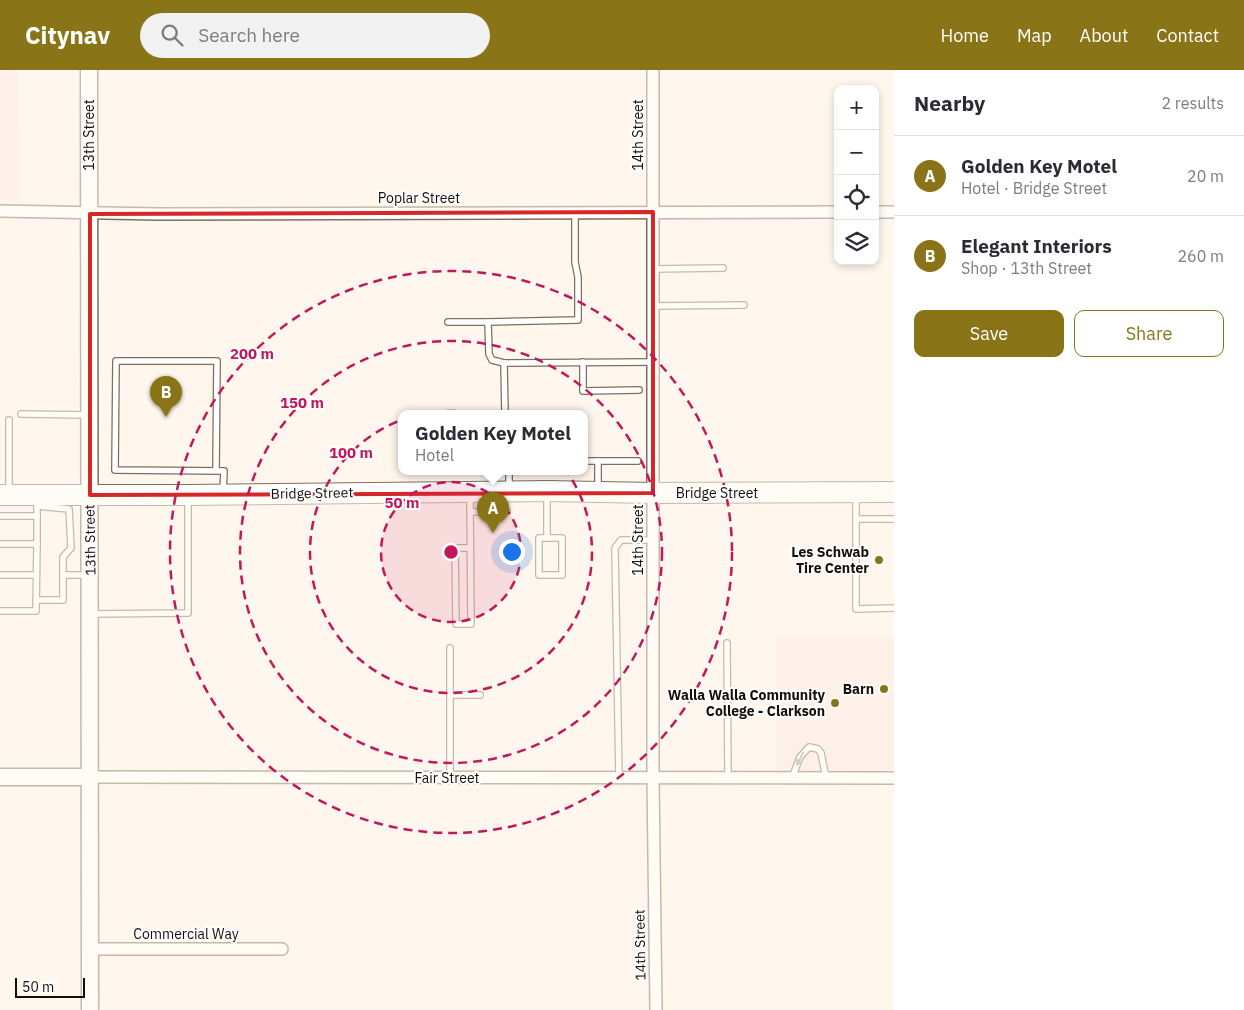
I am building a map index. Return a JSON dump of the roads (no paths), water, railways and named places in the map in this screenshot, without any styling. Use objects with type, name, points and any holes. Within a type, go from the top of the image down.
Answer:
[{"type":"highway","name":"Bridge Street","points":[[5,495],[37,500],[90,495],[470,492],[509,482],[547,491],[653,493],[894,492]]},
{"type":"street","name":"13th Street","points":[[89,70],[90,1010]]},
{"type":"street","name":"14th Street","points":[[653,70],[653,778],[656,1010]]},
{"type":"street","name":"Poplar Street","points":[[0,211],[90,214],[834,212]]},
{"type":"street","points":[[879,212],[894,212]]},
{"type":"street","name":"Fair Street","points":[[0,777],[894,778]]},
{"type":"street","name":"Commercial Way","points":[[89,949],[282,949]]},
{"type":"lane","points":[[448,322],[578,320],[575,212]]},
{"type":"lane","points":[[652,269],[723,268]]},
{"type":"lane","points":[[652,306],[744,305]]},
{"type":"lane","points":[[488,322],[489,354],[492,360],[504,363],[653,362]]},
{"type":"lane","points":[[216,470],[216,361],[116,361],[116,470],[224,471],[224,494]]},
{"type":"lane","points":[[583,362],[583,391],[638,390]]},
{"type":"lane","points":[[504,363],[505,410]]},
{"type":"lane","points":[[22,414],[89,415]]},
{"type":"lane","points":[[5,495],[9,420]]},
{"type":"lane","points":[[598,461],[598,492]]},
{"type":"lane","points":[[588,462],[638,461]]},
{"type":"lane","points":[[547,491],[547,538]]},
{"type":"lane","points":[[470,492],[471,624],[456,624],[455,548],[470,548]]},
{"type":"lane","points":[[856,492],[856,609],[894,608]]},
{"type":"lane","points":[[91,614],[188,613],[188,495]]},
{"type":"lane","points":[[0,611],[36,611],[36,600],[36,575],[37,544],[37,500],[69,509],[71,548],[63,557],[63,600],[36,600]]},
{"type":"lane","points":[[470,512],[507,511]]},
{"type":"lane","points":[[0,516],[37,516]]},
{"type":"lane","points":[[856,519],[894,519]]},
{"type":"lane","points":[[539,538],[547,538],[562,538],[562,575],[538,575],[539,538]]},
{"type":"lane","points":[[619,778],[615,548],[622,540],[653,540]]},
{"type":"lane","points":[[0,544],[37,544]]},
{"type":"lane","points":[[0,575],[36,575]]},
{"type":"lane","points":[[63,575],[90,575]]},
{"type":"lane","points":[[727,643],[728,778]]},
{"type":"lane","points":[[450,648],[450,778]]},
{"type":"lane","points":[[450,695],[480,695]]},
{"type":"lane","points":[[792,778],[800,757],[808,748],[818,749],[826,778]]},
{"type":"place","name":"Elegant Interiors","points":[[166,417]]},
{"type":"place","name":"Golden Key Motel","points":[[493,533]]},
{"type":"place","name":"Les Schwab Tire Center","points":[[879,560]]},
{"type":"place","name":"Barn","points":[[884,689]]},
{"type":"place","name":"Walla Walla Community College - Clarkson","points":[[835,703]]}]
